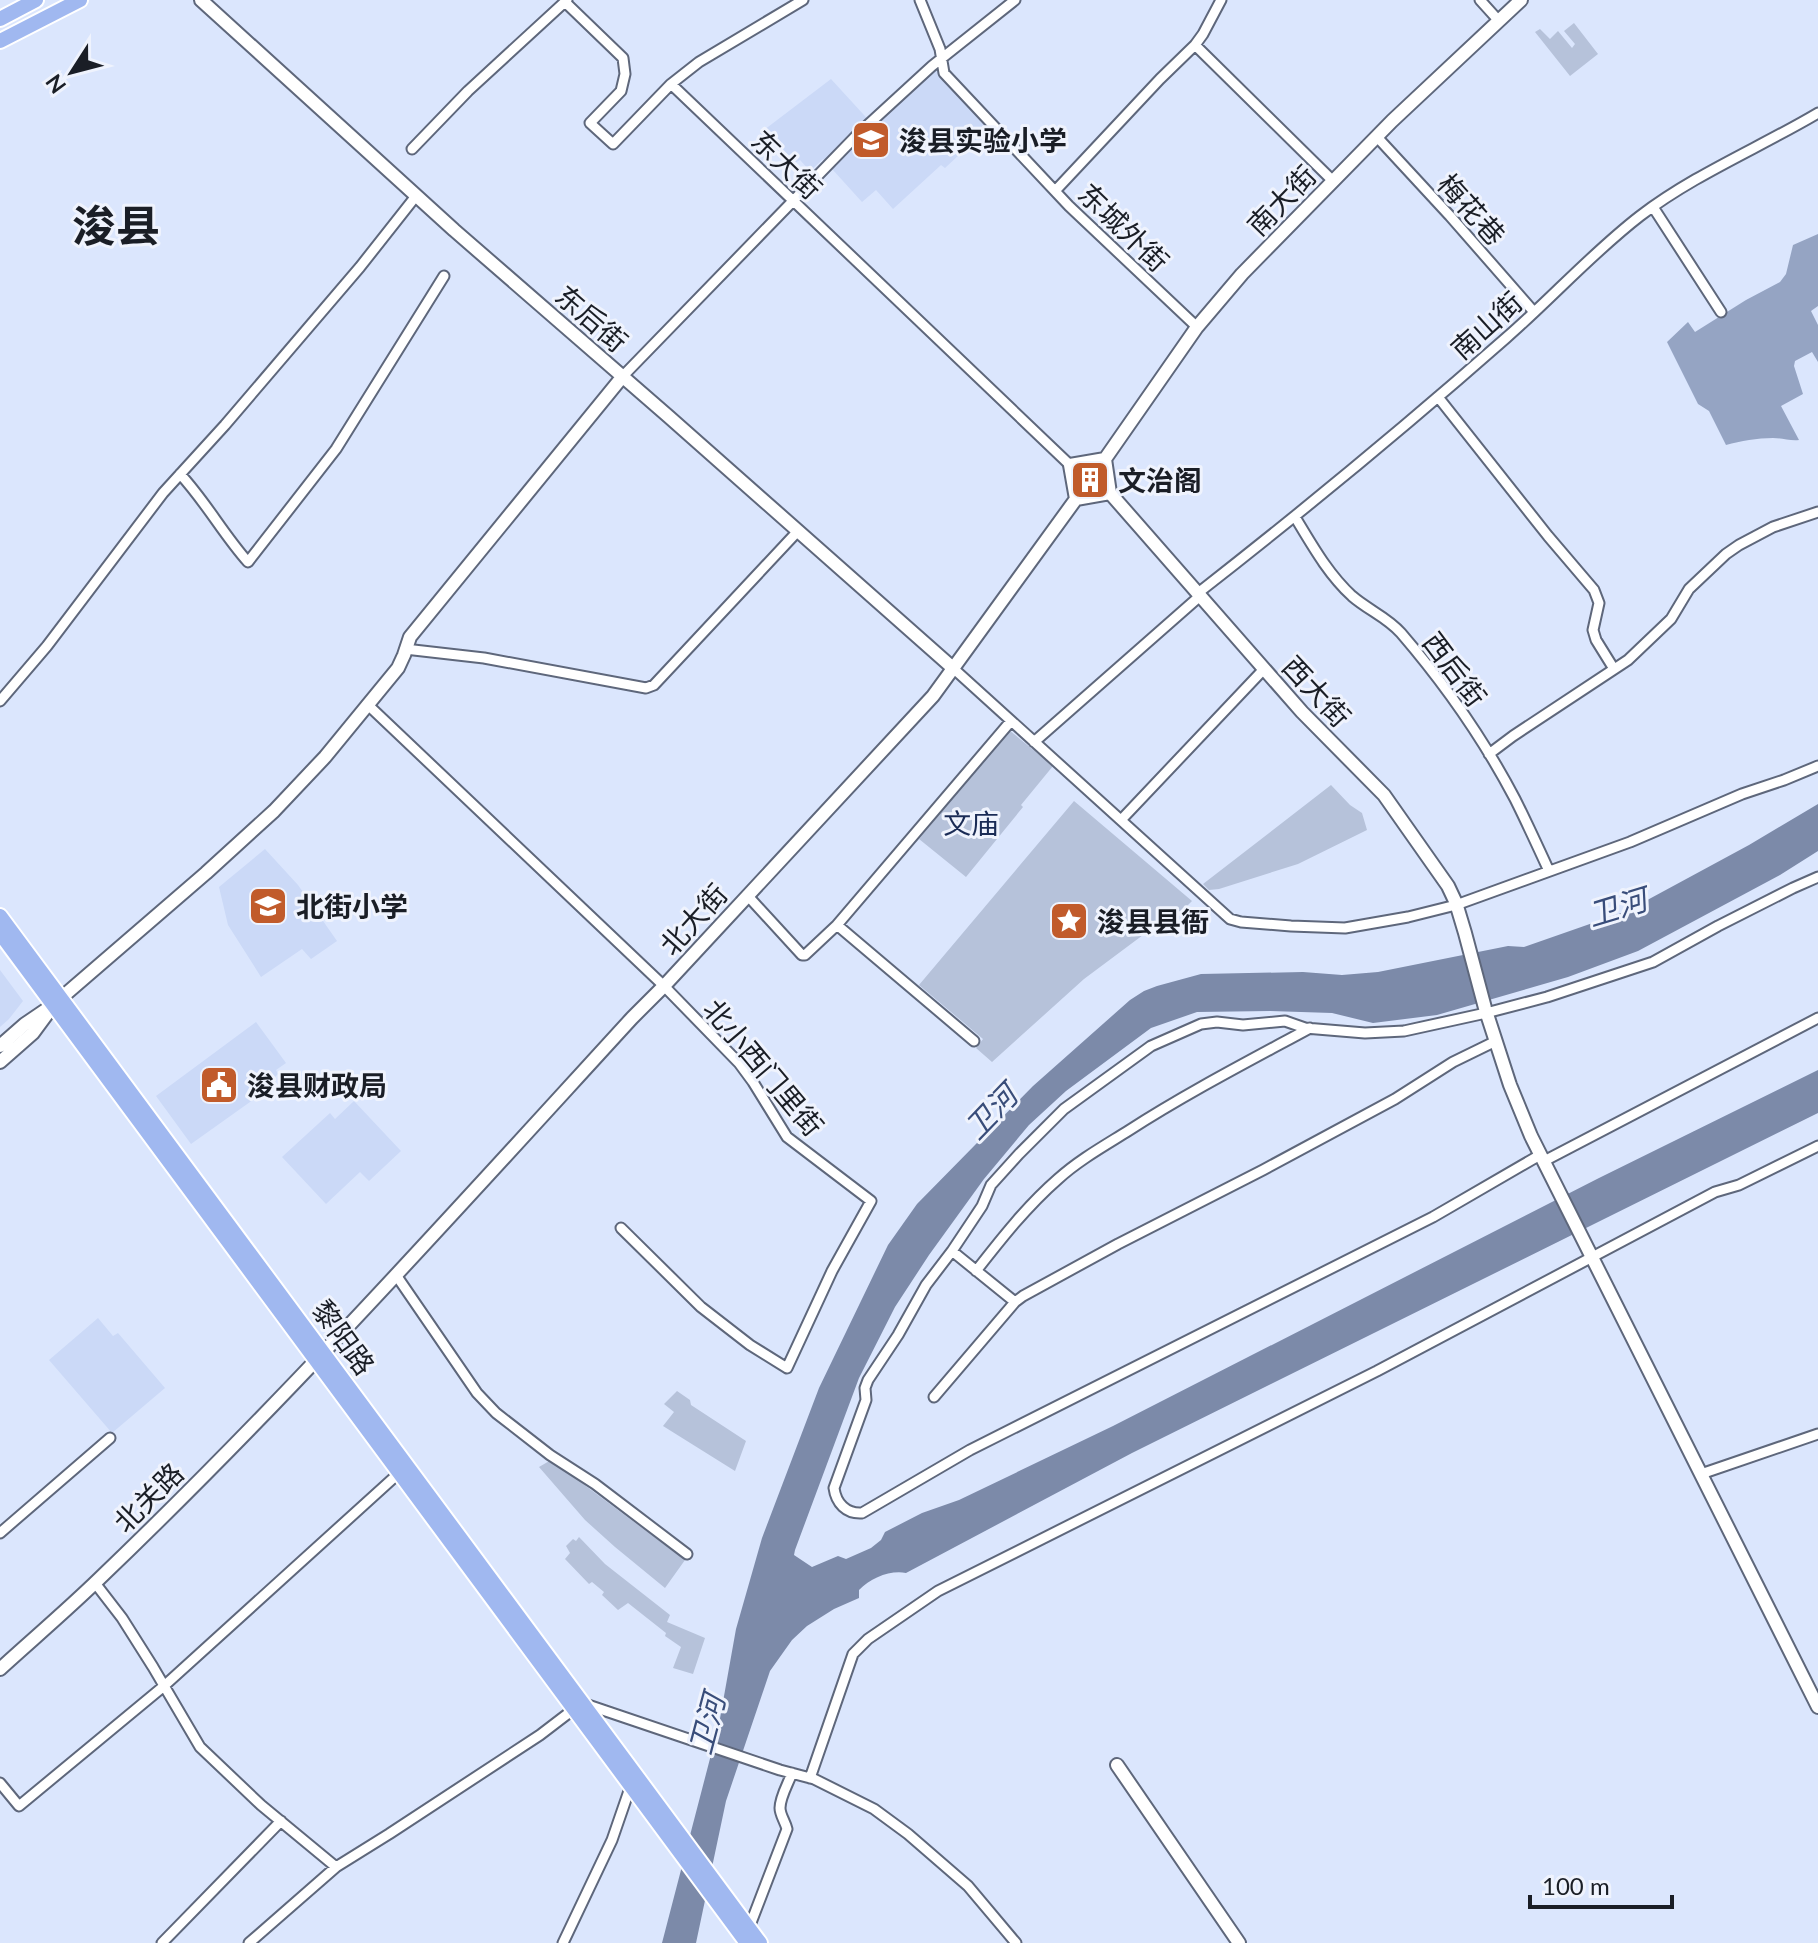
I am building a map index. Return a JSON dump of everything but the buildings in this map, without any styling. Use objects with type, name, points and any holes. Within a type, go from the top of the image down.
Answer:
[{"type":"main road","points":[[0,19],[36,0]]},
{"type":"main road","points":[[0,41],[80,0]]},
{"type":"main road","name":"黎阳路","points":[[0,916],[57,1002],[748,1936]]},
{"type":"main road","name":"黎阳路","points":[[0,933],[57,1002]]},
{"type":"main road","name":"黎阳路","points":[[319,1356],[399,1473],[578,1706]]},
{"type":"street","name":"东后街","points":[[201,0],[416,196],[954,669]]},
{"type":"street","points":[[412,149],[468,91],[566,1],[623,58],[625,74],[621,91],[590,123],[613,144],[671,84],[699,62],[803,0]]},
{"type":"street","name":"东城外街","points":[[920,0],[940,49],[944,73],[1055,191],[1197,327]]},
{"type":"street","points":[[0,1046],[57,1002],[274,811],[325,757],[398,668],[410,637],[623,376],[859,133],[941,59],[1015,0]]},
{"type":"street","points":[[1055,191],[1195,45],[1221,0]]},
{"type":"street","points":[[1480,0],[1499,21]]},
{"type":"street","name":"南大街","points":[[1105,459],[1197,327],[1242,274],[1377,137],[1521,0]]},
{"type":"street","points":[[1195,45],[1333,181]]},
{"type":"street","name":"东大街","points":[[671,84],[1070,465]]},
{"type":"street","name":"南山街","points":[[1034,742],[1199,594],[1438,397],[1509,336],[1591,258],[1653,207],[1706,172],[1818,113]]},
{"type":"street","name":"梅花巷","points":[[1377,137],[1534,312]]},
{"type":"street","points":[[0,701],[47,646],[180,474],[367,259],[416,196]]},
{"type":"street","points":[[1653,207],[1721,312]]},
{"type":"street","points":[[180,474],[248,562],[336,449],[444,276]]},
{"type":"street","points":[[1438,397],[1594,590],[1599,603],[1593,630],[1614,669]]},
{"type":"street","points":[[1105,459],[1110,493],[1076,499],[1070,465],[1105,459]]},
{"type":"street","name":"西大街","points":[[1110,493],[1302,712],[1384,795],[1448,886],[1510,1085],[1550,1174],[1818,1707]]},
{"type":"street","name":"北大街","points":[[319,1356],[909,723],[954,669],[1076,499]]},
{"type":"street","points":[[1489,754],[1638,651],[1671,619],[1689,589],[1726,554],[1773,527],[1818,512]]},
{"type":"street","name":"西后街","points":[[1295,517],[1335,578],[1352,596],[1399,631],[1441,684],[1489,754],[1549,871]]},
{"type":"street","points":[[405,649],[484,658],[646,688],[654,685],[798,531]]},
{"type":"street","points":[[954,669],[1230,919],[1241,922],[1345,928],[1456,905],[1630,842],[1742,794],[1818,766]]},
{"type":"street","points":[[1121,820],[1264,669]]},
{"type":"street","name":"北小西门里街","points":[[367,704],[664,986],[739,1063],[787,1137],[871,1201],[832,1271],[787,1368],[750,1345],[701,1307],[621,1228]]},
{"type":"street","points":[[747,895],[805,955],[837,925],[1011,721]]},
{"type":"street","points":[[1818,877],[1653,962],[1547,997],[1404,1031],[1365,1033],[1310,1028],[1285,1021],[1243,1025],[1217,1022],[1201,1024],[1151,1046],[1064,1109],[991,1185],[982,1206],[926,1285],[865,1388],[866,1400],[834,1488],[835,1496],[843,1508],[862,1513],[984,1443],[1433,1217],[1818,1018]]},
{"type":"street","points":[[837,925],[974,1041]]},
{"type":"street","points":[[0,1062],[33,1033],[57,1002]]},
{"type":"street","points":[[976,1271],[1042,1195],[1087,1157],[1170,1104],[1310,1028]]},
{"type":"street","points":[[934,1397],[1023,1296],[1382,1106],[1453,1062],[1496,1041]]},
{"type":"street","points":[[810,1778],[853,1654],[868,1639],[938,1591],[1377,1371],[1589,1252],[1818,1146]]},
{"type":"street","points":[[952,1251],[1015,1302]]},
{"type":"street","points":[[396,1275],[477,1393],[496,1413],[687,1554]]},
{"type":"street","name":"北关路","points":[[0,1669],[95,1583],[210,1470],[319,1356]]},
{"type":"street","points":[[1701,1474],[1818,1434]]},
{"type":"street","points":[[0,1533],[110,1438]]},
{"type":"street","points":[[0,1783],[19,1806],[164,1686],[399,1473]]},
{"type":"street","points":[[95,1583],[122,1618],[200,1747],[336,1867]]},
{"type":"street","points":[[249,1943],[336,1867],[453,1793],[578,1706],[810,1778],[874,1809],[968,1886],[1016,1943]]},
{"type":"street","points":[[1117,1765],[1239,1943]]},
{"type":"street","points":[[748,1936],[787,1829],[780,1813],[792,1773]]},
{"type":"street","points":[[563,1943],[638,1790]]},
{"type":"street","points":[[162,1943],[281,1821]]},
{"type":"shaded area","name":"浚县实验小学","points":[[935,68],[989,127],[945,168],[941,165],[893,209],[876,190],[862,202],[823,159],[810,171],[800,160],[795,163],[782,148],[777,152],[760,133],[831,79],[874,126]]},
{"type":"shaded area","points":[[1818,234],[1818,306],[1811,311],[1818,325],[1818,362],[1812,352],[1795,361],[1803,394],[1781,406],[1799,440],[1761,439],[1726,445],[1709,411],[1698,404],[1667,342],[1688,322],[1695,332],[1780,282],[1786,274],[1793,245]]},
{"type":"shaded area","points":[[1818,804],[1818,851],[1780,875],[1638,951],[1568,977],[1437,1015],[1373,1023],[1332,1013],[1197,1012],[1151,1028],[1066,1091],[1029,1125],[984,1179],[929,1255],[895,1307],[859,1378],[795,1550],[794,1555],[812,1567],[838,1556],[846,1559],[871,1548],[885,1532],[922,1513],[959,1500],[1113,1426],[1818,1070],[1818,1113],[1132,1453],[906,1573],[887,1574],[875,1579],[859,1590],[859,1598],[807,1626],[792,1640],[770,1671],[726,1801],[696,1943],[662,1943],[719,1724],[736,1629],[762,1538],[819,1388],[888,1245],[917,1204],[1033,1086],[1130,1000],[1157,986],[1201,974],[1303,972],[1342,975],[1378,972],[1508,946],[1524,947],[1627,911]]},
{"type":"shaded area","name":"北街小学","points":[[265,849],[298,885],[337,941],[311,959],[302,949],[261,977],[228,925],[219,887]]},
{"type":"shaded area","points":[[0,970],[23,1001],[0,1027]]},
{"type":"shaded area","name":"浚县财政局","points":[[256,1022],[286,1063],[276,1070],[278,1074],[250,1102],[191,1144],[156,1096]]},
{"type":"shaded area","points":[[354,1101],[401,1151],[369,1181],[360,1172],[326,1204],[282,1157],[330,1113],[335,1119]]},
{"type":"shaded area","points":[[98,1318],[113,1336],[118,1333],[165,1388],[112,1433],[49,1360]]},
{"type":"green space","points":[[1574,23],[1598,54],[1570,76],[1535,32],[1540,29],[1550,39],[1558,31],[1572,48],[1575,44],[1564,31]]},
{"type":"green space","name":"文庙","points":[[1009,730],[1053,766],[966,877],[919,839]]},
{"type":"green space","points":[[1331,785],[1362,813],[1367,830],[1298,864],[1219,889],[1209,890],[1203,884]]},
{"type":"green space","name":"浚县县衙","points":[[1074,801],[1192,901],[1084,979],[992,1062],[976,1048],[983,1039],[919,985]]},
{"type":"green space","points":[[677,1391],[690,1400],[691,1405],[746,1441],[735,1471],[663,1426],[674,1412],[664,1404]]},
{"type":"green space","points":[[551,1460],[685,1560],[665,1588],[585,1520],[539,1467]]},
{"type":"green space","points":[[579,1537],[605,1564],[670,1615],[667,1622],[705,1638],[693,1674],[673,1668],[681,1647],[665,1636],[666,1633],[628,1603],[618,1610],[602,1595],[604,1592],[592,1582],[589,1584],[565,1559],[570,1553],[566,1546]]},
{"type":"place","name":"浚县实验小学","points":[[871,140]]},
{"type":"place","name":"文治阁","points":[[1090,480]]},
{"type":"place","name":"北街小学","points":[[268,906]]},
{"type":"place","name":"浚县县衙","points":[[1069,921]]},
{"type":"place","name":"浚县财政局","points":[[219,1085]]},
{"type":"district","name":"浚县","points":[[116,225]]},
{"type":"water label","name":"卫河","points":[[1617,906]]},
{"type":"water label","name":"卫河","points":[[990,1111]]},
{"type":"water label","name":"卫河","points":[[706,1724]]}]
